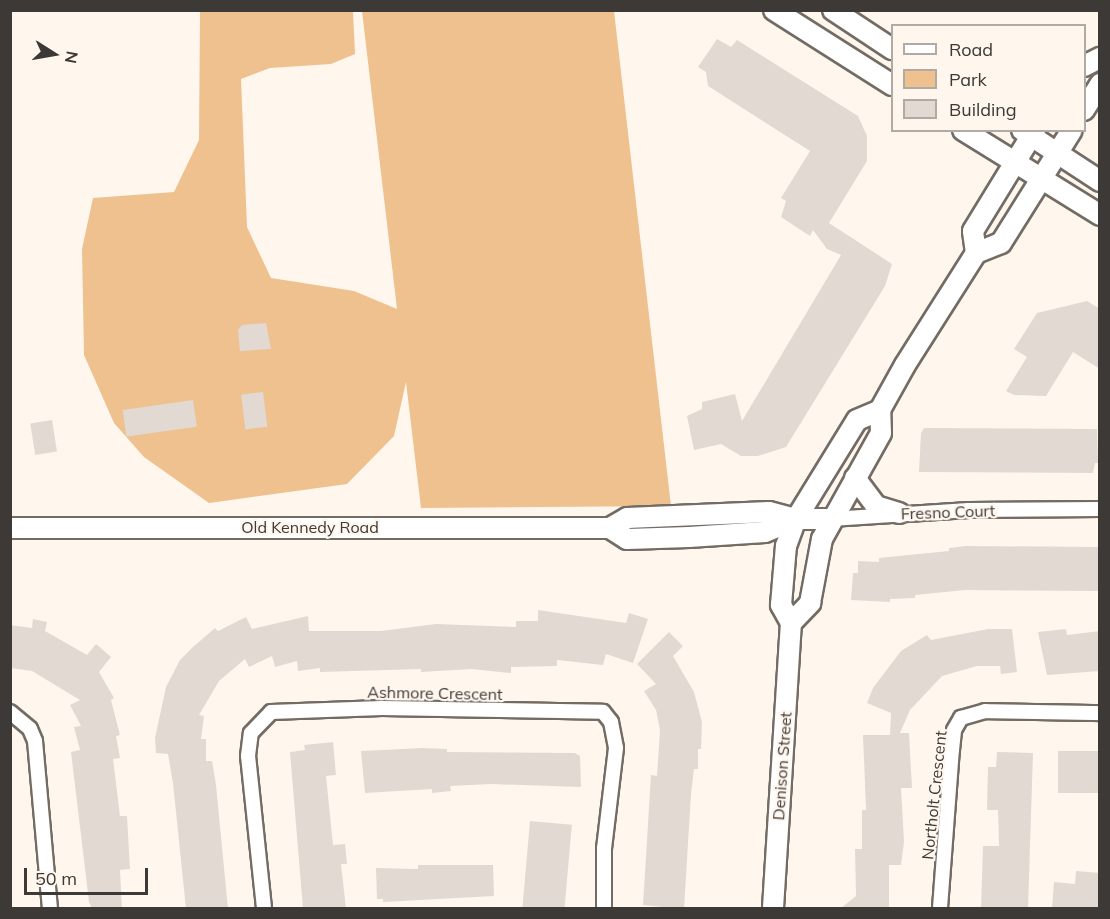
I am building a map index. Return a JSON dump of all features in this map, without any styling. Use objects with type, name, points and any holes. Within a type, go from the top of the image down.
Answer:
[{"type":"street","points":[[774,10],[891,84]]},
{"type":"street","points":[[833,10],[891,48]]},
{"type":"street","points":[[1086,65],[1100,58]]},
{"type":"street","points":[[1086,107],[1100,84]]},
{"type":"street","points":[[966,132],[1100,215]]},
{"type":"street","points":[[1071,132],[1058,154],[1001,243],[976,253],[972,231],[1030,132],[1058,154],[1100,181]]},
{"type":"street","name":"Denison Street","points":[[791,622],[810,603],[818,553],[831,519],[881,433],[880,410],[976,253]]},
{"type":"street","name":"Denison Street","points":[[773,909],[791,622],[781,605],[786,546],[796,519],[857,420],[880,410]]},
{"type":"street","points":[[855,478],[876,506],[899,513]]},
{"type":"street","name":"Fresno Court","points":[[796,519],[831,519],[899,513],[1100,509]]},
{"type":"street","name":"Old Kennedy Road","points":[[10,528],[610,528],[627,539],[765,532],[796,519]]},
{"type":"street","name":"Ashmore Crescent","points":[[264,909],[249,756],[251,734],[271,712],[382,708],[603,712],[611,722],[616,748],[604,848],[604,909]]},
{"type":"street","name":"Northolt Crescent","points":[[940,909],[954,730],[961,718],[985,711],[1100,713]]},
{"type":"street","points":[[10,712],[30,729],[35,741],[50,909]]},
{"type":"green space","points":[[200,11],[353,11],[355,54],[331,64],[270,68],[241,79],[247,227],[271,278],[354,291],[397,309],[362,11],[614,11],[671,506],[421,508],[406,382],[394,436],[347,484],[209,503],[144,457],[114,423],[84,355],[82,249],[93,198],[174,192],[199,140]]},
{"type":"building","points":[[717,39],[731,47],[737,40],[858,116],[867,136],[867,161],[829,223],[892,264],[885,286],[786,447],[758,456],[741,456],[721,444],[694,450],[687,416],[702,409],[702,402],[735,394],[742,421],[841,255],[827,249],[813,230],[810,236],[781,217],[786,201],[781,198],[810,151],[708,86],[706,72],[698,67]]},
{"type":"building","points":[[1087,301],[1100,309],[1100,369],[1073,352],[1046,396],[1014,395],[1006,391],[1027,357],[1014,349],[1037,313]]},
{"type":"building","points":[[266,323],[271,349],[240,351],[238,330],[242,325]]},
{"type":"building","points":[[263,392],[267,427],[245,429],[241,395]]},
{"type":"building","points":[[193,400],[197,427],[126,437],[123,410]]},
{"type":"building","points":[[52,420],[57,452],[35,455],[30,423]]},
{"type":"building","points":[[924,428],[1097,429],[1098,463],[1095,463],[1093,473],[919,472],[921,433]]},
{"type":"building","points":[[966,546],[1100,547],[1100,591],[965,590],[915,595],[915,598],[890,599],[890,602],[851,600],[853,573],[858,573],[858,561],[879,562],[879,558],[949,551],[949,548]]},
{"type":"building","points":[[538,610],[626,623],[629,613],[648,619],[633,663],[606,654],[603,665],[557,660],[557,666],[511,667],[511,673],[471,669],[421,672],[421,669],[320,672],[320,668],[298,671],[297,661],[275,667],[272,656],[249,667],[245,659],[219,681],[199,715],[204,716],[201,739],[206,739],[206,761],[212,761],[216,785],[228,909],[186,909],[168,754],[156,753],[155,738],[166,687],[180,660],[215,628],[218,631],[246,617],[252,629],[308,616],[309,631],[381,631],[436,624],[516,627],[516,621],[538,621]]},
{"type":"building","points":[[33,619],[47,622],[45,631],[87,655],[96,644],[111,657],[99,672],[114,698],[111,700],[120,735],[116,736],[120,758],[113,759],[120,816],[127,816],[130,869],[120,870],[122,909],[92,909],[89,902],[71,752],[80,750],[74,727],[81,726],[70,705],[80,700],[32,671],[10,668],[10,625],[32,628]]},
{"type":"building","points":[[988,629],[1012,629],[1017,672],[1001,674],[1000,666],[977,666],[942,676],[910,710],[900,733],[909,733],[912,788],[901,788],[904,842],[901,865],[889,865],[889,909],[840,909],[856,896],[855,849],[862,849],[862,810],[866,810],[863,735],[890,735],[891,713],[867,703],[873,688],[901,651],[927,635],[931,640]]},
{"type":"building","points":[[1066,629],[1067,635],[1100,631],[1100,671],[1047,675],[1038,632]]},
{"type":"building","points":[[669,632],[683,646],[673,656],[694,692],[702,722],[698,769],[694,769],[691,794],[684,909],[643,905],[651,775],[657,776],[660,730],[656,710],[644,691],[656,684],[637,664]]},
{"type":"building","points":[[333,742],[336,775],[326,776],[333,845],[345,844],[347,864],[341,864],[346,909],[303,909],[290,752],[305,750],[304,745]]},
{"type":"building","points":[[447,749],[447,752],[575,753],[580,756],[581,787],[491,784],[450,786],[451,791],[432,793],[432,789],[365,793],[361,751]]},
{"type":"building","points":[[1058,751],[1098,751],[1098,793],[1058,793]]},
{"type":"building","points":[[997,752],[1033,753],[1028,909],[981,909],[983,846],[999,846],[998,810],[987,810],[988,767],[996,767]]},
{"type":"building","points":[[530,821],[572,825],[565,908],[522,908]]},
{"type":"building","points":[[418,865],[493,865],[494,896],[383,902],[383,899],[377,899],[376,868],[418,869]]},
{"type":"building","points":[[1076,871],[1100,873],[1100,908],[1052,909],[1054,882],[1075,884]]}]
